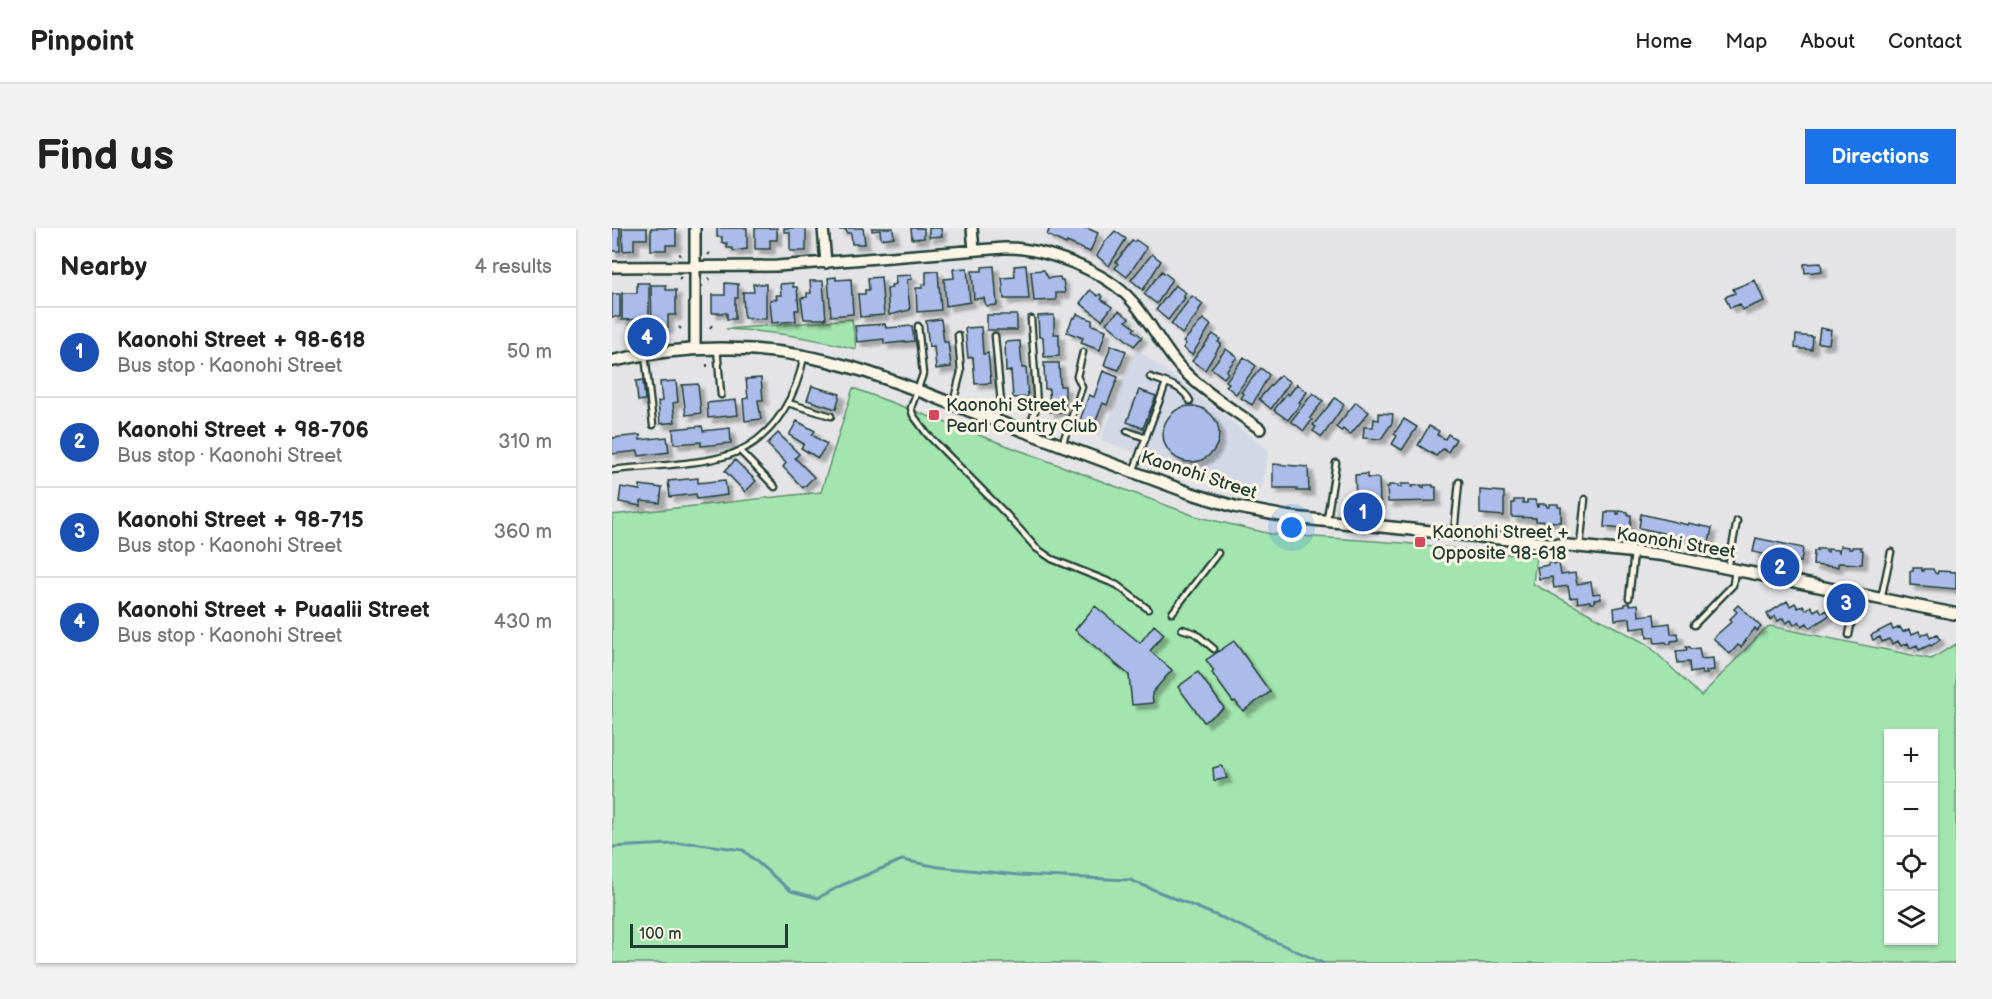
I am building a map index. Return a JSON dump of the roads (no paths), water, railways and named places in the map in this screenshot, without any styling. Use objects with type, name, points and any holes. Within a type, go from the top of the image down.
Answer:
[{"type":"street","points":[[695,228],[695,349]]},
{"type":"street","points":[[823,228],[826,263]]},
{"type":"street","points":[[972,228],[974,250]]},
{"type":"street","points":[[612,267],[777,266],[974,250],[1021,248],[1035,250],[1111,282],[1132,300],[1181,368],[1260,429]]},
{"type":"street","name":"Kaonohi Street","points":[[612,361],[645,354],[717,348],[804,356],[849,366],[1190,493],[1236,507],[1288,517],[1634,552],[1731,568],[1956,614]]},
{"type":"lane","points":[[1028,432],[1037,405],[1031,319]]},
{"type":"lane","points":[[918,326],[923,374],[911,408],[927,434],[1006,514],[1036,548],[1044,554],[1117,585],[1148,609]]},
{"type":"lane","points":[[953,404],[961,372],[958,335]]},
{"type":"lane","points":[[994,420],[1001,403],[995,336]]},
{"type":"lane","points":[[717,348],[721,395]]},
{"type":"lane","points":[[1062,445],[1082,387],[1077,376],[1083,352]]},
{"type":"lane","points":[[645,354],[653,424]]},
{"type":"lane","points":[[612,470],[707,460],[740,451],[773,425],[788,403],[801,374],[804,356]]},
{"type":"lane","points":[[1150,377],[1183,390],[1190,401]]},
{"type":"lane","points":[[1133,472],[1166,383]]},
{"type":"lane","points":[[788,403],[831,416]]},
{"type":"lane","points":[[1127,431],[1146,438]]},
{"type":"lane","points":[[740,451],[775,487]]},
{"type":"lane","points":[[1327,521],[1336,462]]},
{"type":"lane","points":[[1454,534],[1459,482]]},
{"type":"lane","points":[[1580,546],[1585,499]]},
{"type":"lane","points":[[1694,626],[1733,585],[1731,568],[1737,521]]},
{"type":"lane","points":[[1629,598],[1634,552]]},
{"type":"lane","points":[[1881,599],[1891,552]]},
{"type":"lane","points":[[1172,613],[1218,553]]},
{"type":"lane","points":[[1849,635],[1857,594]]},
{"type":"lane","points":[[1182,628],[1195,633],[1214,649]]},
{"type":"waterway","points":[[612,847],[692,843],[743,850],[791,891],[818,898],[840,886],[902,860],[939,867],[1019,875],[1130,880],[1323,963]]},
{"type":"place","name":"Kaonohi Street + Puaalii Street","points":[[647,337]]},
{"type":"place","name":"Kaonohi Street + Pearl Country Club","points":[[934,415]]},
{"type":"place","name":"Kaonohi Street + 98-618","points":[[1363,512]]},
{"type":"place","name":"Kaonohi Street + Opposite 98-618","points":[[1420,542]]},
{"type":"place","name":"Kaonohi Street + 98-706","points":[[1780,567]]},
{"type":"place","name":"Kaonohi Street + 98-715","points":[[1846,603]]}]
